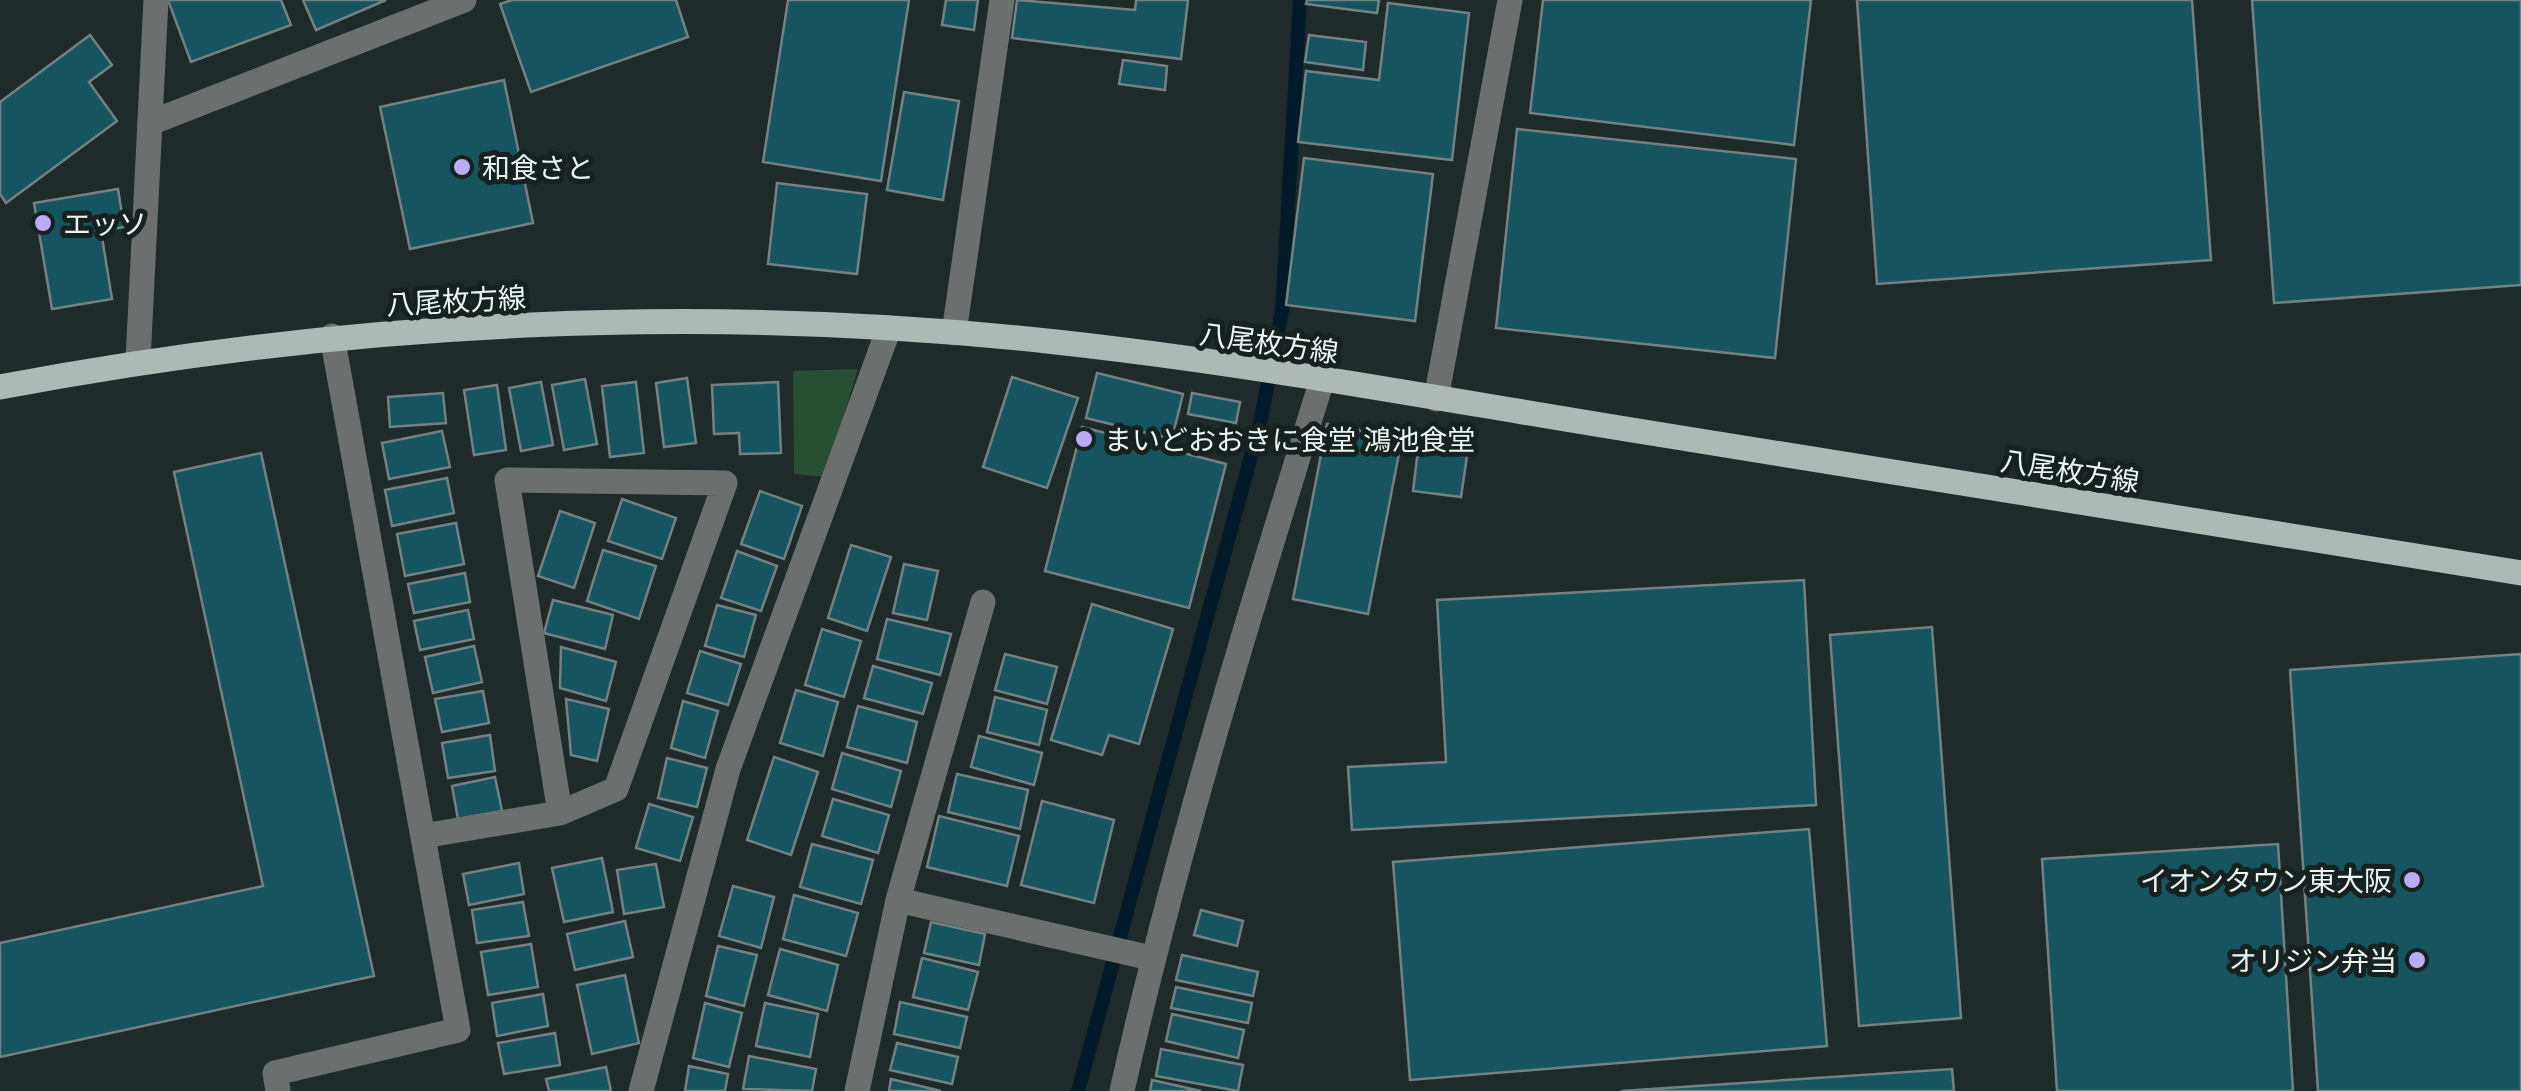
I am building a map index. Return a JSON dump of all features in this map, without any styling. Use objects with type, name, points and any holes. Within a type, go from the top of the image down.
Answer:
[{"type":"main road","name":"八尾枚方線","points":[[0,387],[138,361],[332,336],[624,321],[889,328],[1057,342],[1312,378],[2521,573]]},
{"type":"street","points":[[138,361],[156,0]]},
{"type":"street","points":[[150,123],[464,0]]},
{"type":"street","points":[[954,333],[1002,0]]},
{"type":"street","points":[[1436,399],[1510,0]]},
{"type":"street","points":[[641,1091],[728,769],[889,328]]},
{"type":"street","points":[[278,1091],[274,1073],[458,1030],[332,336]]},
{"type":"street","points":[[1122,1091],[1148,958],[1312,378]]},
{"type":"street","points":[[423,836],[560,812],[616,788],[724,482],[507,480],[560,812]]},
{"type":"street","points":[[856,1091],[898,900],[983,602]]},
{"type":"street","points":[[898,900],[1148,958]]},
{"type":"green space","points":[[858,369],[825,477],[794,474],[793,371]]},
{"type":"building","points":[[168,0],[281,0],[291,25],[191,62]]},
{"type":"building","points":[[303,0],[386,0],[316,30]]},
{"type":"building","points":[[512,0],[676,0],[688,37],[531,92],[500,4]]},
{"type":"building","points":[[788,0],[909,0],[881,181],[763,162]]},
{"type":"building","points":[[946,0],[978,0],[974,30],[942,25]]},
{"type":"building","points":[[1017,0],[1135,10],[1136,0],[1188,0],[1181,59],[1012,38]]},
{"type":"building","points":[[1307,0],[1379,0],[1377,13],[1306,4]]},
{"type":"building","points":[[1543,0],[1811,0],[1794,145],[1530,113]]},
{"type":"building","points":[[1857,0],[2192,0],[2211,260],[1877,284]]},
{"type":"building","points":[[2252,0],[2521,0],[2521,285],[2274,303]]},
{"type":"building","points":[[1388,3],[1469,13],[1452,160],[1298,142],[1306,71],[1379,80]]},
{"type":"building","points":[[90,35],[112,65],[89,82],[117,121],[6,203],[0,194],[0,102]]},
{"type":"building","points":[[1309,35],[1366,42],[1363,70],[1305,62]]},
{"type":"building","points":[[1123,60],[1167,66],[1165,90],[1119,84]]},
{"type":"building","points":[[504,80],[533,223],[410,249],[380,107]]},
{"type":"building","points":[[904,92],[959,101],[943,200],[887,190]]},
{"type":"building","points":[[1517,129],[1796,159],[1775,358],[1496,328]]},
{"type":"building","points":[[1304,158],[1433,174],[1415,321],[1286,305]]},
{"type":"building","points":[[777,183],[867,194],[857,274],[768,264]]},
{"type":"building","points":[[118,189],[124,227],[101,231],[112,299],[52,309],[34,203]]},
{"type":"building","points":[[1097,373],[1183,394],[1172,439],[1086,418]]},
{"type":"building","points":[[1012,377],[1078,398],[1047,488],[983,467]]},
{"type":"building","points":[[687,378],[696,443],[664,447],[656,383]]},
{"type":"building","points":[[585,379],[597,444],[564,450],[552,385]]},
{"type":"building","points":[[541,382],[553,445],[521,451],[509,388]]},
{"type":"building","points":[[636,382],[644,453],[610,457],[602,386]]},
{"type":"building","points":[[778,382],[781,453],[740,454],[739,433],[714,434],[712,385]]},
{"type":"building","points":[[497,385],[506,450],[474,455],[464,390]]},
{"type":"building","points":[[443,393],[446,423],[390,427],[388,397]]},
{"type":"building","points":[[1192,393],[1240,402],[1236,423],[1188,414]]},
{"type":"building","points":[[1327,424],[1402,438],[1368,614],[1293,599]]},
{"type":"building","points":[[1082,427],[1226,464],[1189,608],[1045,571]]},
{"type":"building","points":[[442,431],[450,467],[389,479],[382,443]]},
{"type":"building","points":[[1418,450],[1467,456],[1461,497],[1413,491]]},
{"type":"building","points":[[261,453],[374,976],[0,1057],[0,943],[263,886],[174,472]]},
{"type":"building","points":[[447,478],[454,513],[392,526],[385,490]]},
{"type":"building","points":[[760,491],[802,506],[784,559],[741,544]]},
{"type":"building","points":[[622,499],[676,518],[662,559],[608,541]]},
{"type":"building","points":[[560,511],[595,523],[574,588],[538,576]]},
{"type":"building","points":[[456,523],[464,564],[405,576],[397,534]]},
{"type":"building","points":[[851,545],[891,557],[867,631],[828,618]]},
{"type":"building","points":[[603,550],[656,566],[639,619],[587,601]]},
{"type":"building","points":[[737,551],[777,566],[761,611],[721,598]]},
{"type":"building","points":[[904,564],[938,571],[927,620],[893,613]]},
{"type":"building","points":[[465,573],[470,602],[414,613],[408,584]]},
{"type":"building","points":[[1804,580],[1816,805],[1352,830],[1348,767],[1446,762],[1437,600]]},
{"type":"building","points":[[553,600],[613,615],[605,649],[544,633]]},
{"type":"building","points":[[1092,604],[1173,629],[1139,744],[1109,735],[1102,755],[1051,740]]},
{"type":"building","points":[[717,605],[756,615],[744,657],[705,646]]},
{"type":"building","points":[[468,610],[474,639],[420,650],[414,621]]},
{"type":"building","points":[[887,619],[951,634],[940,675],[877,659]]},
{"type":"building","points":[[1932,627],[1961,1018],[1859,1026],[1830,635]]},
{"type":"building","points":[[822,629],[861,641],[844,697],[805,685]]},
{"type":"building","points":[[474,646],[482,682],[433,693],[425,657]]},
{"type":"building","points":[[561,647],[616,662],[606,701],[560,688]]},
{"type":"building","points":[[700,651],[741,664],[728,705],[687,693]]},
{"type":"building","points":[[1005,654],[1057,667],[1047,704],[995,690]]},
{"type":"building","name":"イオンタウン東大阪","points":[[2521,654],[2521,1091],[2318,1091],[2290,670]]},
{"type":"building","points":[[873,666],[932,683],[923,714],[864,698]]},
{"type":"building","points":[[796,690],[838,702],[823,756],[780,743]]},
{"type":"building","points":[[483,691],[489,723],[442,732],[435,699]]},
{"type":"building","points":[[995,697],[1047,710],[1039,745],[987,732]]},
{"type":"building","points":[[566,699],[609,709],[597,761],[571,755]]},
{"type":"building","points":[[683,701],[718,711],[705,758],[671,748]]},
{"type":"building","points":[[858,706],[917,722],[907,763],[847,747]]},
{"type":"building","points":[[490,735],[495,771],[448,778],[442,743]]},
{"type":"building","points":[[979,736],[1042,753],[1034,785],[971,767]]},
{"type":"building","points":[[842,753],[901,771],[891,807],[832,789]]},
{"type":"building","points":[[774,757],[818,772],[791,855],[747,840]]},
{"type":"building","points":[[667,758],[707,768],[697,807],[658,798]]},
{"type":"building","points":[[957,774],[1028,790],[1020,829],[948,812]]},
{"type":"building","points":[[495,777],[502,811],[458,819],[452,786]]},
{"type":"building","points":[[833,799],[889,815],[878,853],[822,836]]},
{"type":"building","points":[[1042,801],[1114,820],[1094,903],[1021,885]]},
{"type":"building","points":[[649,804],[693,817],[680,861],[636,848]]},
{"type":"building","points":[[939,816],[1019,836],[1007,886],[927,867]]},
{"type":"building","points":[[1809,829],[1827,1046],[1410,1080],[1393,862]]},
{"type":"building","points":[[812,844],[873,860],[861,904],[800,887]]},
{"type":"building","points":[[2278,844],[2293,1091],[2057,1091],[2042,859]]},
{"type":"building","points":[[602,858],[613,912],[564,922],[552,868]]},
{"type":"building","points":[[519,863],[524,894],[469,905],[463,874]]},
{"type":"building","points":[[656,864],[664,907],[624,914],[617,870]]},
{"type":"building","points":[[733,886],[774,897],[761,948],[719,936]]},
{"type":"building","points":[[794,895],[858,913],[846,956],[783,939]]},
{"type":"building","points":[[523,902],[529,936],[477,943],[472,910]]},
{"type":"building","points":[[1201,910],[1243,921],[1237,946],[1194,935]]},
{"type":"building","points":[[625,921],[633,957],[575,970],[567,934]]},
{"type":"building","points":[[931,922],[985,934],[979,965],[924,953]]},
{"type":"building","points":[[531,944],[538,987],[488,995],[481,952]]},
{"type":"building","points":[[718,946],[757,955],[744,1006],[706,996]]},
{"type":"building","points":[[780,949],[838,965],[827,1011],[768,995]]},
{"type":"building","points":[[1182,955],[1258,972],[1253,996],[1176,980]]},
{"type":"building","points":[[922,958],[978,972],[968,1010],[913,997]]},
{"type":"building","points":[[625,975],[639,1043],[592,1054],[577,985]]},
{"type":"building","points":[[1176,987],[1252,1003],[1248,1023],[1171,1008]]},
{"type":"building","points":[[543,994],[548,1026],[497,1036],[492,1003]]},
{"type":"building","points":[[900,1002],[967,1017],[960,1048],[894,1034]]},
{"type":"building","points":[[705,1003],[742,1013],[729,1067],[693,1058]]},
{"type":"building","points":[[765,1003],[818,1014],[810,1057],[756,1046]]},
{"type":"building","points":[[1172,1014],[1244,1030],[1238,1058],[1166,1041]]},
{"type":"building","points":[[555,1033],[560,1065],[504,1074],[498,1043]]},
{"type":"building","points":[[897,1043],[958,1057],[952,1084],[890,1070]]},
{"type":"building","points":[[1161,1049],[1243,1065],[1238,1091],[1156,1076]]},
{"type":"building","points":[[749,1056],[816,1069],[812,1091],[743,1089]]},
{"type":"building","points":[[689,1066],[728,1074],[725,1091],[685,1091]]},
{"type":"building","points":[[606,1067],[611,1091],[549,1091],[546,1079]]},
{"type":"building","points":[[1952,1069],[1954,1091],[1621,1091]]},
{"type":"building","points":[[891,1079],[941,1091],[889,1091]]},
{"type":"building","points":[[1152,1080],[1201,1091],[1150,1091]]},
{"type":"waterway","points":[[1078,1091],[1260,423],[1282,311],[1300,0]]},
{"type":"place","name":"和食さと","points":[[462,167]]},
{"type":"place","name":"エッソ","points":[[43,223]]},
{"type":"place","name":"まいどおおきに食堂 鴻池食堂","points":[[1084,439]]},
{"type":"place","name":"イオンタウン東大阪","points":[[2412,880]]},
{"type":"place","name":"オリジン弁当","points":[[2417,960]]}]
